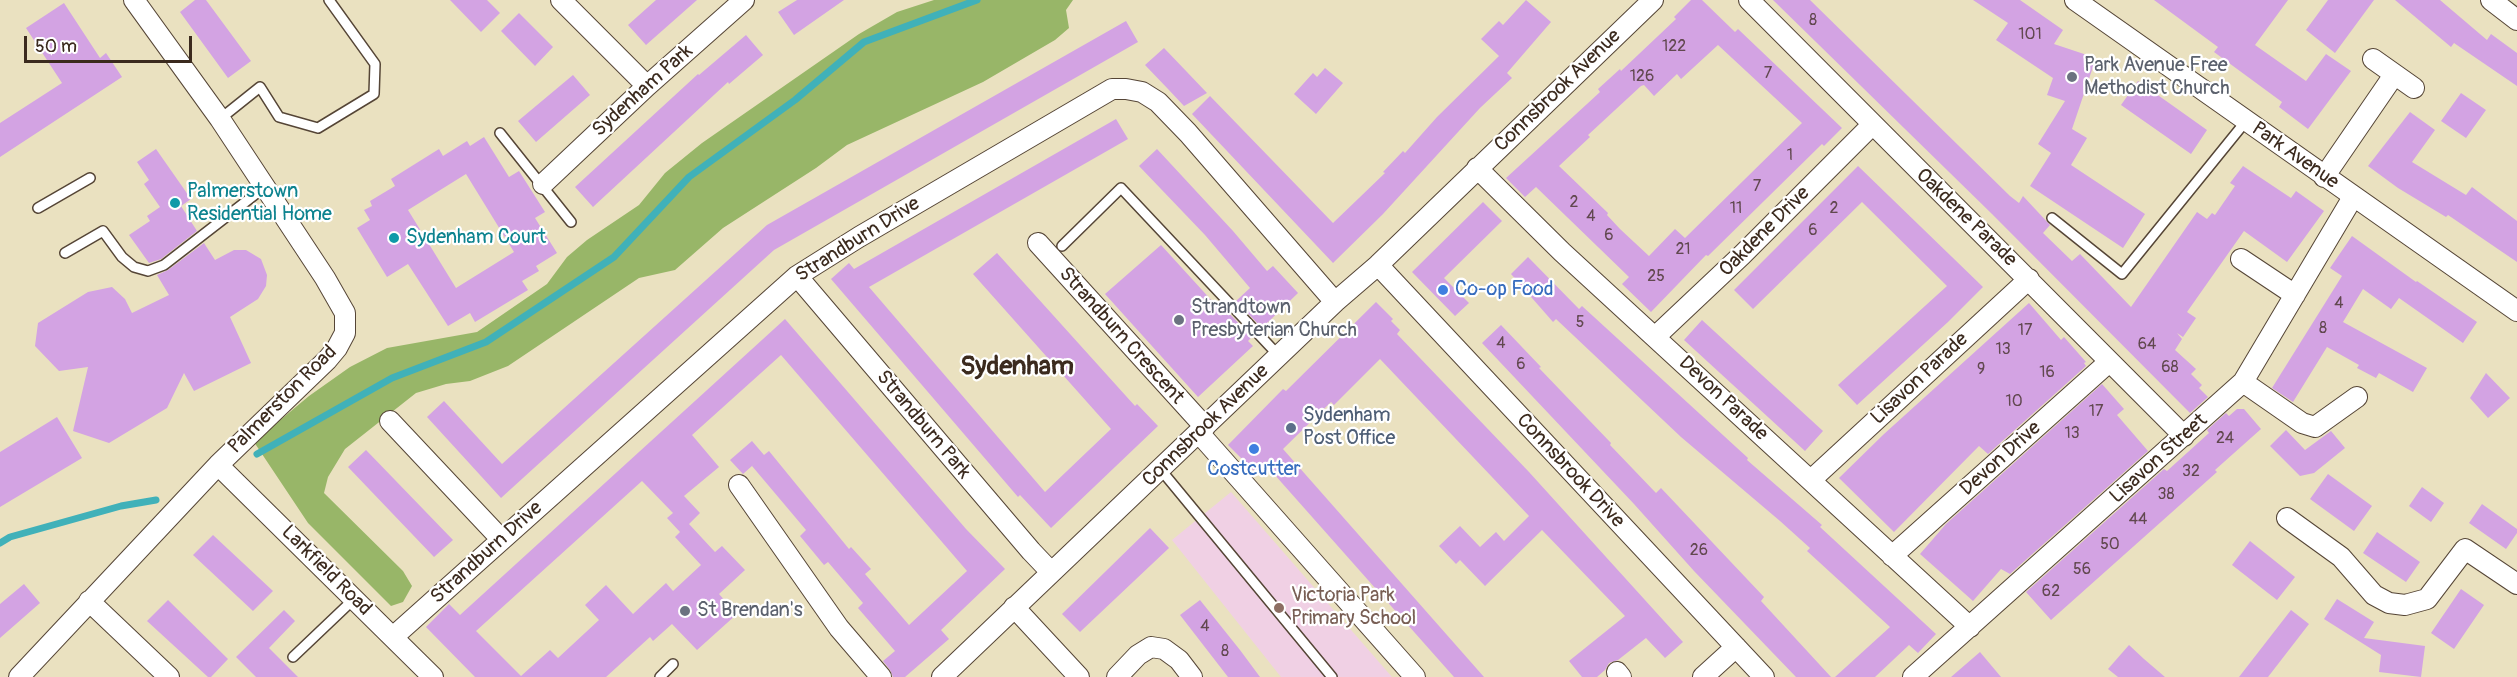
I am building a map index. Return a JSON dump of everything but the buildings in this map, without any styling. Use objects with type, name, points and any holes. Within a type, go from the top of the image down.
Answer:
[{"type":"street","name":"Palmerston Road","points":[[19,677],[218,465],[327,360],[345,333],[345,313],[266,186],[220,118],[134,0]]},
{"type":"street","points":[[561,0],[647,86]]},
{"type":"street","name":"Sydenham Park","points":[[543,184],[647,86],[744,0]]},
{"type":"street","name":"Connsbrook Avenue","points":[[942,677],[1653,0]]},
{"type":"street","name":"Oakdene Parade","points":[[1749,0],[2184,436]]},
{"type":"street","name":"Park Avenue","points":[[2075,0],[2517,311]]},
{"type":"street","points":[[2491,0],[2517,20]]},
{"type":"street","points":[[2373,59],[2414,88]]},
{"type":"street","points":[[2324,177],[2394,75]]},
{"type":"street","name":"Strandburn Drive","points":[[393,637],[797,276],[1112,89],[1142,92],[1158,102],[1188,133],[1335,302]]},
{"type":"street","name":"Oakdene Drive","points":[[1655,337],[1742,255],[1872,125]]},
{"type":"street","name":"Devon Parade","points":[[1477,168],[1562,252],[1970,627]]},
{"type":"street","name":"Lisavon Street","points":[[1913,677],[2242,382],[2353,197]]},
{"type":"street","name":"Strandburn Crescent","points":[[1038,243],[1415,677]]},
{"type":"street","points":[[2241,259],[2295,295]]},
{"type":"street","name":"Connsbrook Drive","points":[[1377,265],[1764,677]]},
{"type":"street","name":"Strandburn Park","points":[[797,276],[1007,524],[1051,572]]},
{"type":"street","name":"Lisavon Parade","points":[[1811,480],[2029,279]]},
{"type":"street","name":"Devon Drive","points":[[1892,556],[2109,362]]},
{"type":"street","points":[[2242,382],[2302,423],[2315,427],[2357,397]]},
{"type":"street","points":[[390,421],[501,539]]},
{"type":"street","name":"Larkfield Road","points":[[218,465],[433,677]]},
{"type":"street","points":[[739,485],[839,628],[881,677]]},
{"type":"street","points":[[2287,518],[2341,557],[2374,595],[2389,603],[2405,605],[2427,599],[2465,549],[2517,584]]},
{"type":"street","points":[[89,601],[169,677]]},
{"type":"street","points":[[1014,607],[1079,677]]},
{"type":"street","points":[[1117,677],[1138,655],[1151,647],[1164,649],[1179,660],[1192,677]]},
{"type":"street","points":[[1703,677],[1736,647]]},
{"type":"lane","points":[[220,118],[260,87],[279,117],[318,128],[374,94],[375,64],[329,0]]},
{"type":"lane","points":[[2052,218],[2122,274],[2246,121]]},
{"type":"lane","points":[[500,133],[543,184],[571,222]]},
{"type":"lane","points":[[38,208],[90,178]]},
{"type":"lane","points":[[65,253],[103,231],[122,257],[134,267],[148,271],[164,265],[266,186]]},
{"type":"lane","points":[[1062,246],[1121,189],[1279,356]]},
{"type":"lane","points":[[1161,470],[1332,677]]},
{"type":"lane","points":[[293,657],[354,599]]},
{"type":"lane","points":[[660,677],[673,664]]},
{"type":"shaded area","name":"Victoria Park Primary School","points":[[1231,492],[1392,677],[1281,677],[1172,540]]},
{"type":"green space","points":[[934,0],[1073,0],[1066,10],[1069,28],[1055,40],[983,82],[847,145],[816,168],[723,228],[675,270],[639,278],[508,366],[470,381],[446,384],[416,393],[345,449],[328,477],[324,493],[403,571],[412,586],[403,602],[391,606],[308,523],[254,442],[309,396],[350,367],[387,348],[477,332],[547,284],[567,257],[587,240],[639,205],[665,173],[702,143],[859,34],[897,12]]},
{"type":"waterway","points":[[257,454],[392,378],[486,342],[614,257],[689,177],[795,100],[864,42],[977,0]]},
{"type":"waterway","points":[[0,543],[10,537],[121,506],[156,500]]},
{"type":"place","name":"Park Avenue Free Methodist Church","points":[[2072,77]]},
{"type":"place","name":"Palmerstown Residential Home","points":[[175,203]]},
{"type":"place","name":"Sydenham Court","points":[[394,238]]},
{"type":"place","name":"Co-op Food","points":[[1443,290]]},
{"type":"place","name":"Strandtown Presbyterian Church","points":[[1179,320]]},
{"type":"place","name":"Sydenham Post Office","points":[[1291,428]]},
{"type":"place","name":"Costcutter","points":[[1254,449]]},
{"type":"place","name":"Victoria Park Primary School","points":[[1279,608]]},
{"type":"place","name":"St Brendan's","points":[[685,611]]},
{"type":"district","name":"Sydenham","points":[[1017,367]]}]
